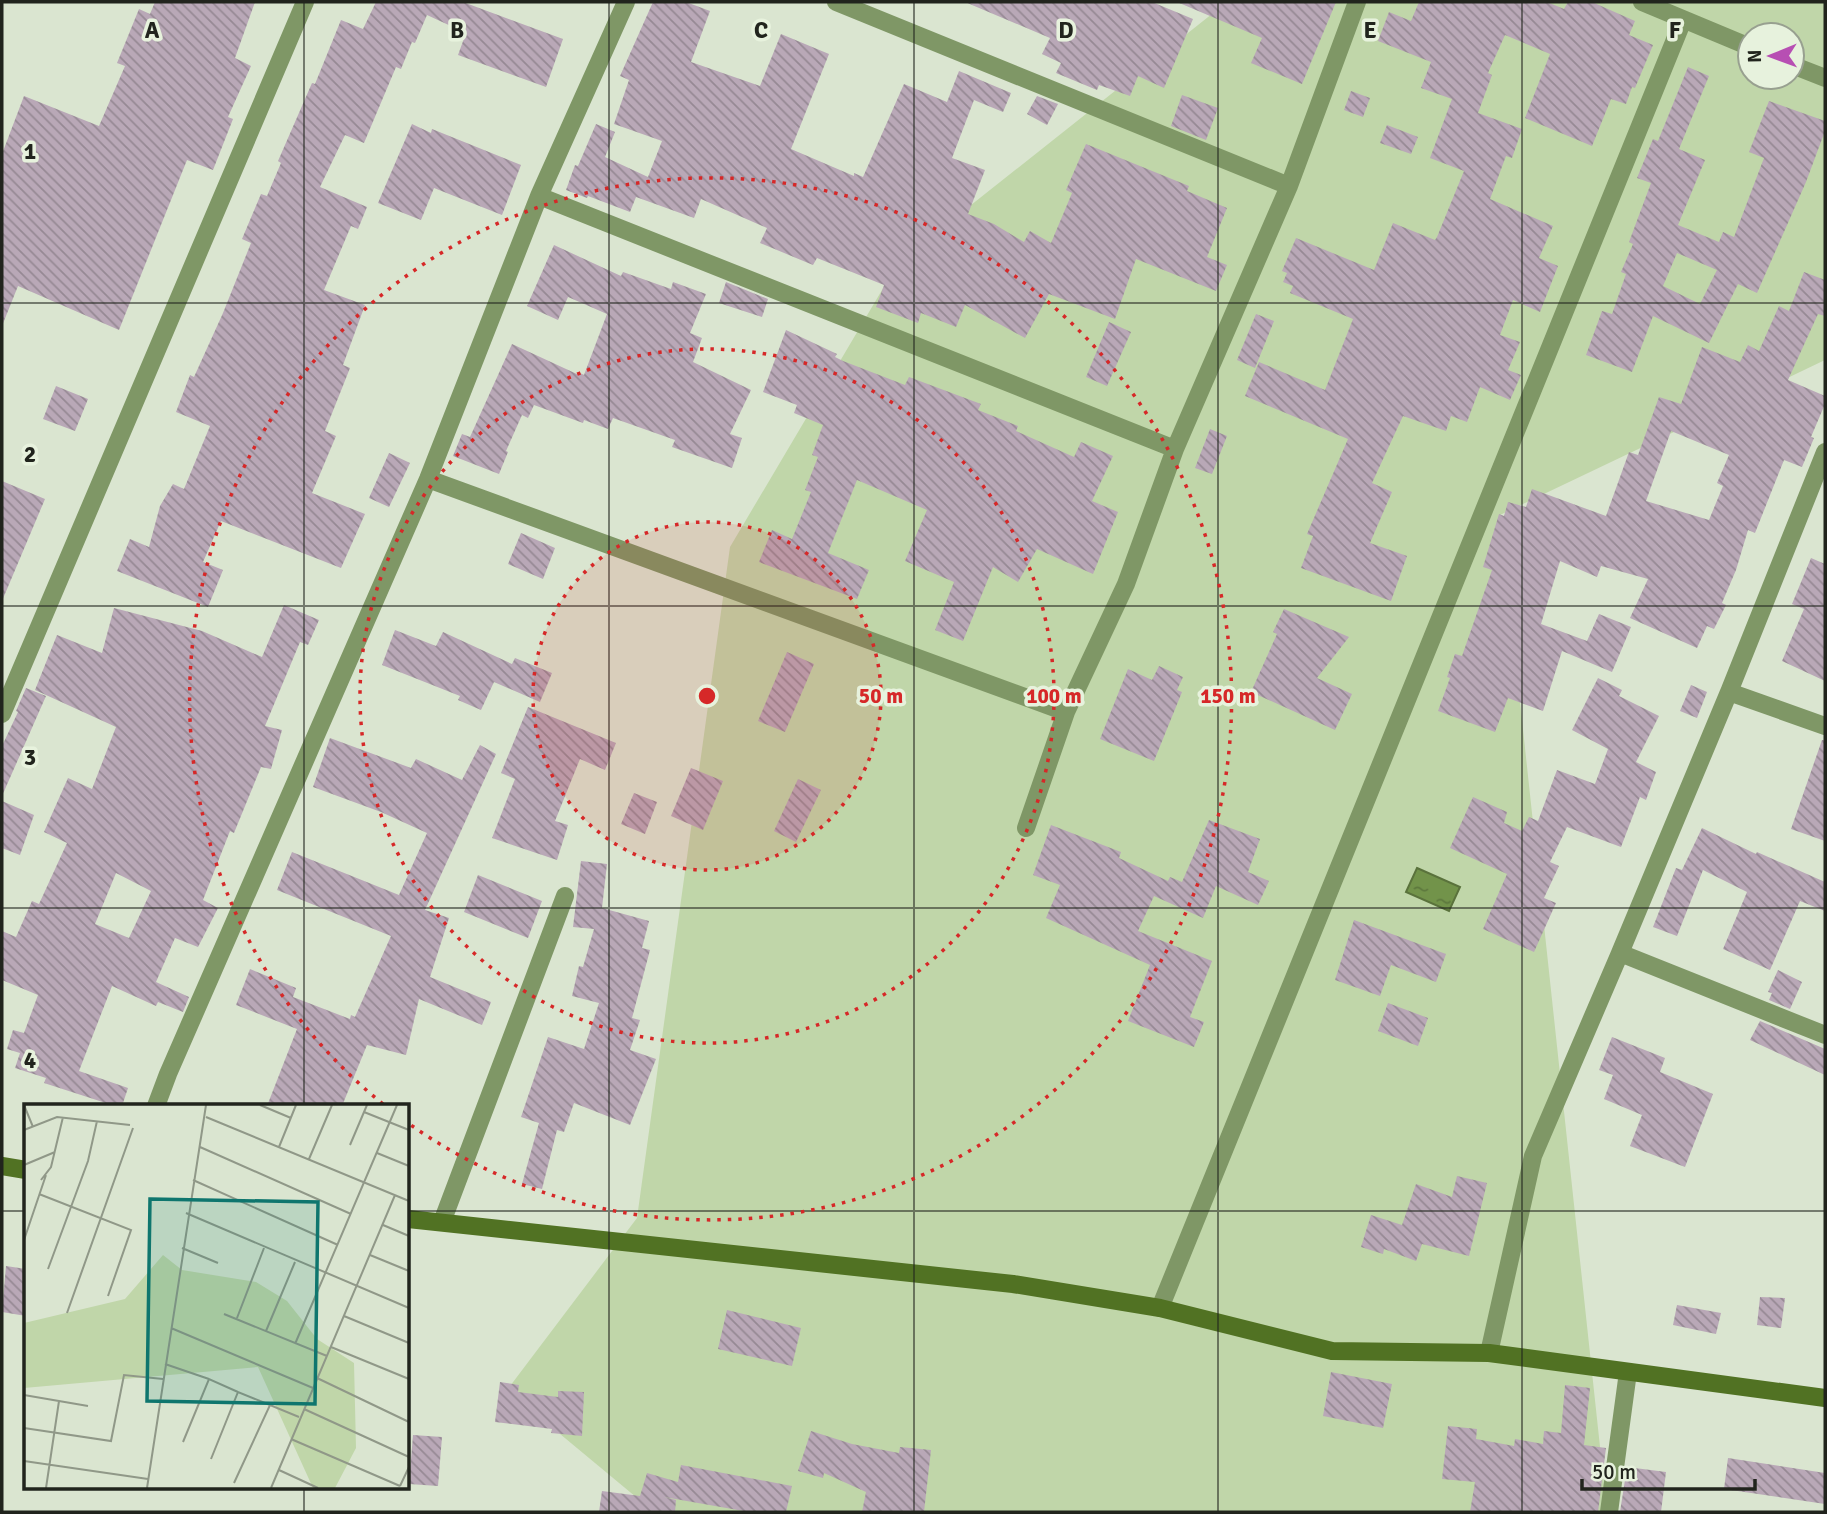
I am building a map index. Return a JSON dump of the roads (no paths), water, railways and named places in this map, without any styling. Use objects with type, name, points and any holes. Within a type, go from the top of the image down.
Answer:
[{"type":"street","points":[[2,715],[305,2]]},
{"type":"street","points":[[157,1104],[428,479],[539,196],[626,2]]},
{"type":"street","points":[[836,2],[1289,186]]},
{"type":"street","points":[[1026,828],[1066,712],[1126,584],[1175,449],[1289,186],[1357,2]]},
{"type":"street","points":[[1642,2],[1736,41]]},
{"type":"street","points":[[1160,1308],[1683,20]]},
{"type":"street","points":[[1806,71],[1825,78]]},
{"type":"street","points":[[539,196],[1175,449]]},
{"type":"street","points":[[1489,1353],[1533,1156],[1729,692],[1825,452]]},
{"type":"street","points":[[428,479],[1066,712]]},
{"type":"street","points":[[1729,692],[1825,726]]},
{"type":"street","points":[[442,1222],[565,896]]},
{"type":"street","points":[[1620,953],[1825,1035]]},
{"type":"street","points":[[2,1166],[24,1170]]},
{"type":"street","points":[[410,1219],[1013,1284],[1160,1308],[1332,1351],[1489,1353],[1825,1398]]},
{"type":"street","points":[[1609,1512],[1628,1372]]},
{"type":"water","points":[[1417,868],[1460,887],[1449,911],[1406,892]]}]
